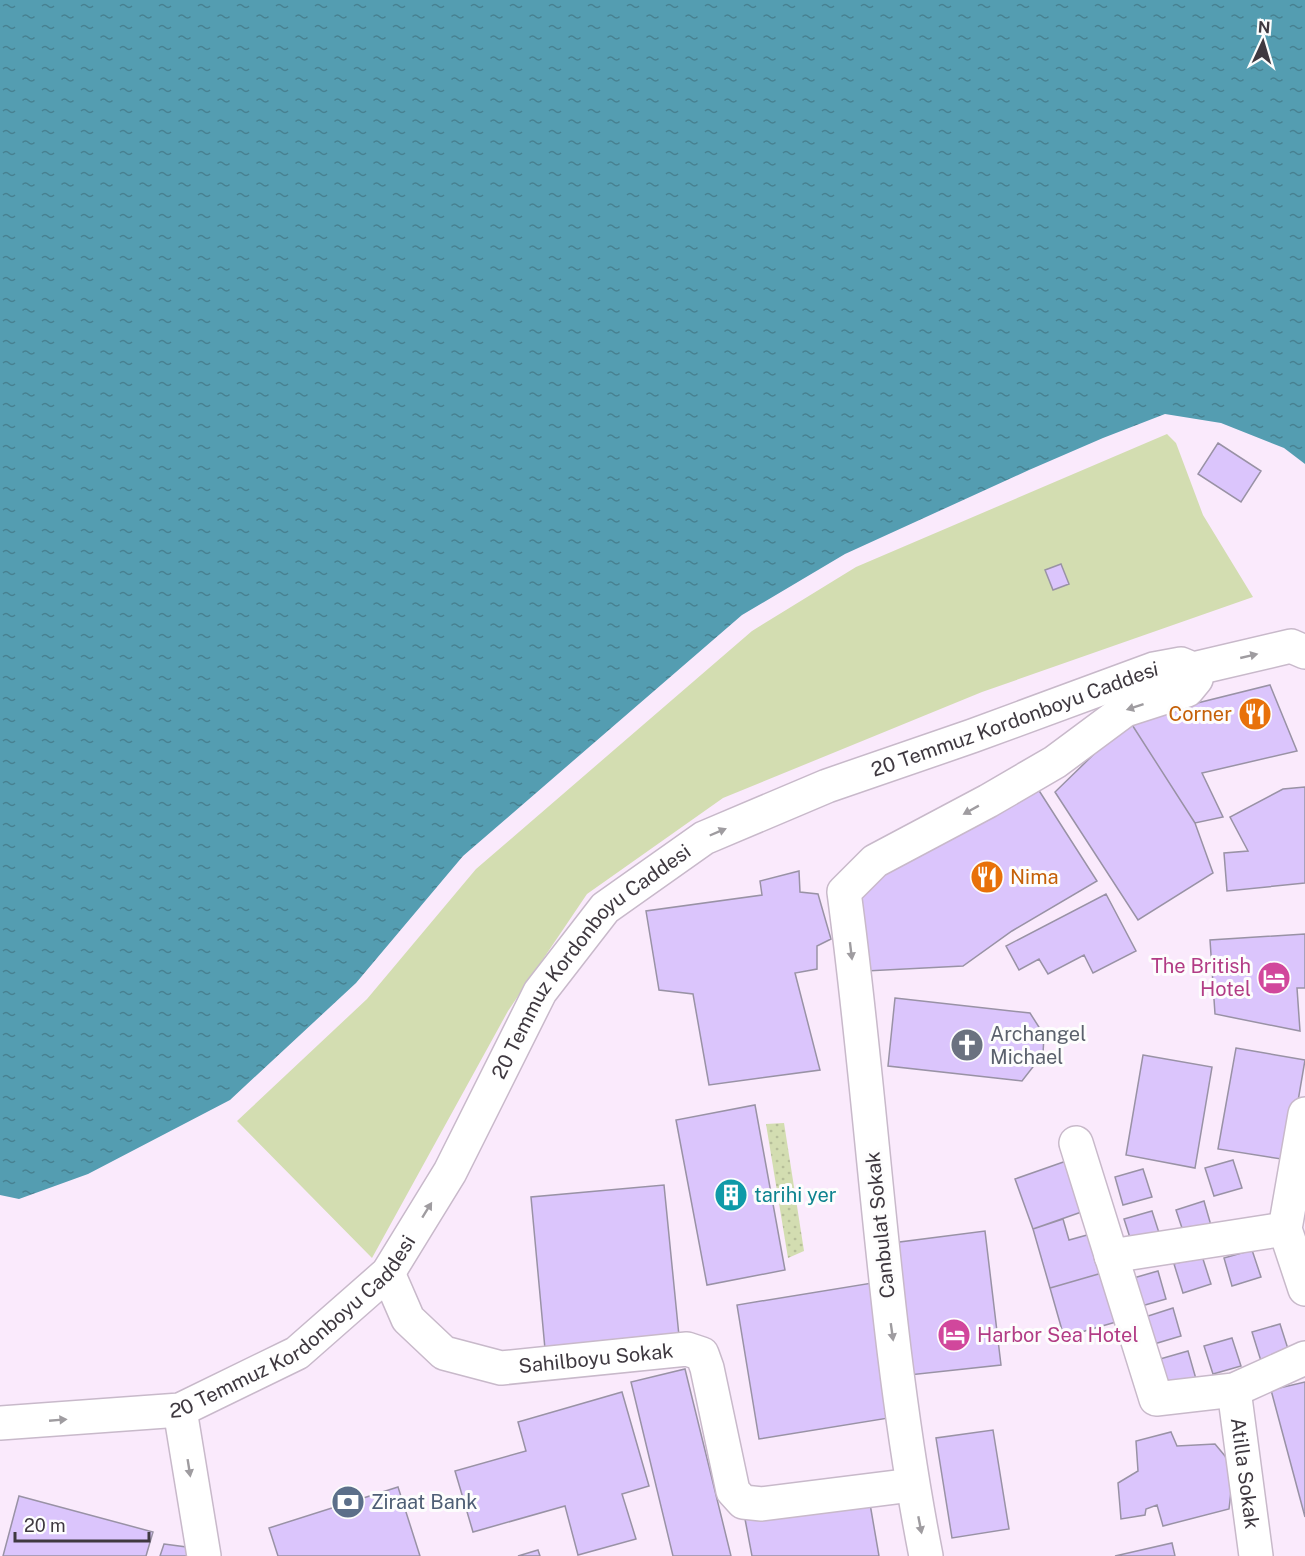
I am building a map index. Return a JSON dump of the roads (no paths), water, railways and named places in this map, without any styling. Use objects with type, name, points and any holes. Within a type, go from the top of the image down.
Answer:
[{"type":"street","name":"20 Temmuz Kordonboyu Caddesi","points":[[0,1424],[180,1410],[297,1353],[388,1273],[450,1172],[540,992],[605,908],[704,838],[827,786],[1154,669],[1181,664],[1193,669],[1300,642]]},
{"type":"street","name":"Canbulat Sokak","points":[[927,1556],[912,1485],[888,1305],[869,1106],[844,892],[875,861],[1055,762],[1125,710],[1187,690],[1196,679],[1193,669]]},
{"type":"street","points":[[1305,1114],[1285,1229],[1305,1288]]},
{"type":"street","points":[[1076,1143],[1156,1399],[1234,1390],[1305,1358]]},
{"type":"street","points":[[1111,1256],[1285,1229]]},
{"type":"street","name":"Sahilboyu Sokak","points":[[388,1273],[408,1319],[444,1353],[501,1368],[687,1349],[702,1354],[733,1491],[743,1502],[762,1504],[912,1485]]},
{"type":"street","name":"Atilla Sokak","points":[[1234,1390],[1256,1556]]},
{"type":"street","points":[[180,1410],[204,1556]]},
{"type":"water","points":[[0,0],[1305,0],[1305,464],[1284,448],[1221,423],[1165,414],[1029,470],[845,554],[742,615],[463,856],[356,983],[230,1100],[88,1174],[19,1199],[0,1195]]},
{"type":"place","name":"Corner","points":[[1255,714]]},
{"type":"place","name":"Nima","points":[[987,877]]},
{"type":"place","name":"The British Hotel","points":[[1274,978]]},
{"type":"place","name":"Archangel Michael","points":[[967,1045]]},
{"type":"place","name":"tarihi yer","points":[[731,1195]]},
{"type":"place","name":"Harbor Sea Hotel","points":[[954,1335]]},
{"type":"place","name":"Ziraat Bank","points":[[348,1502]]}]
